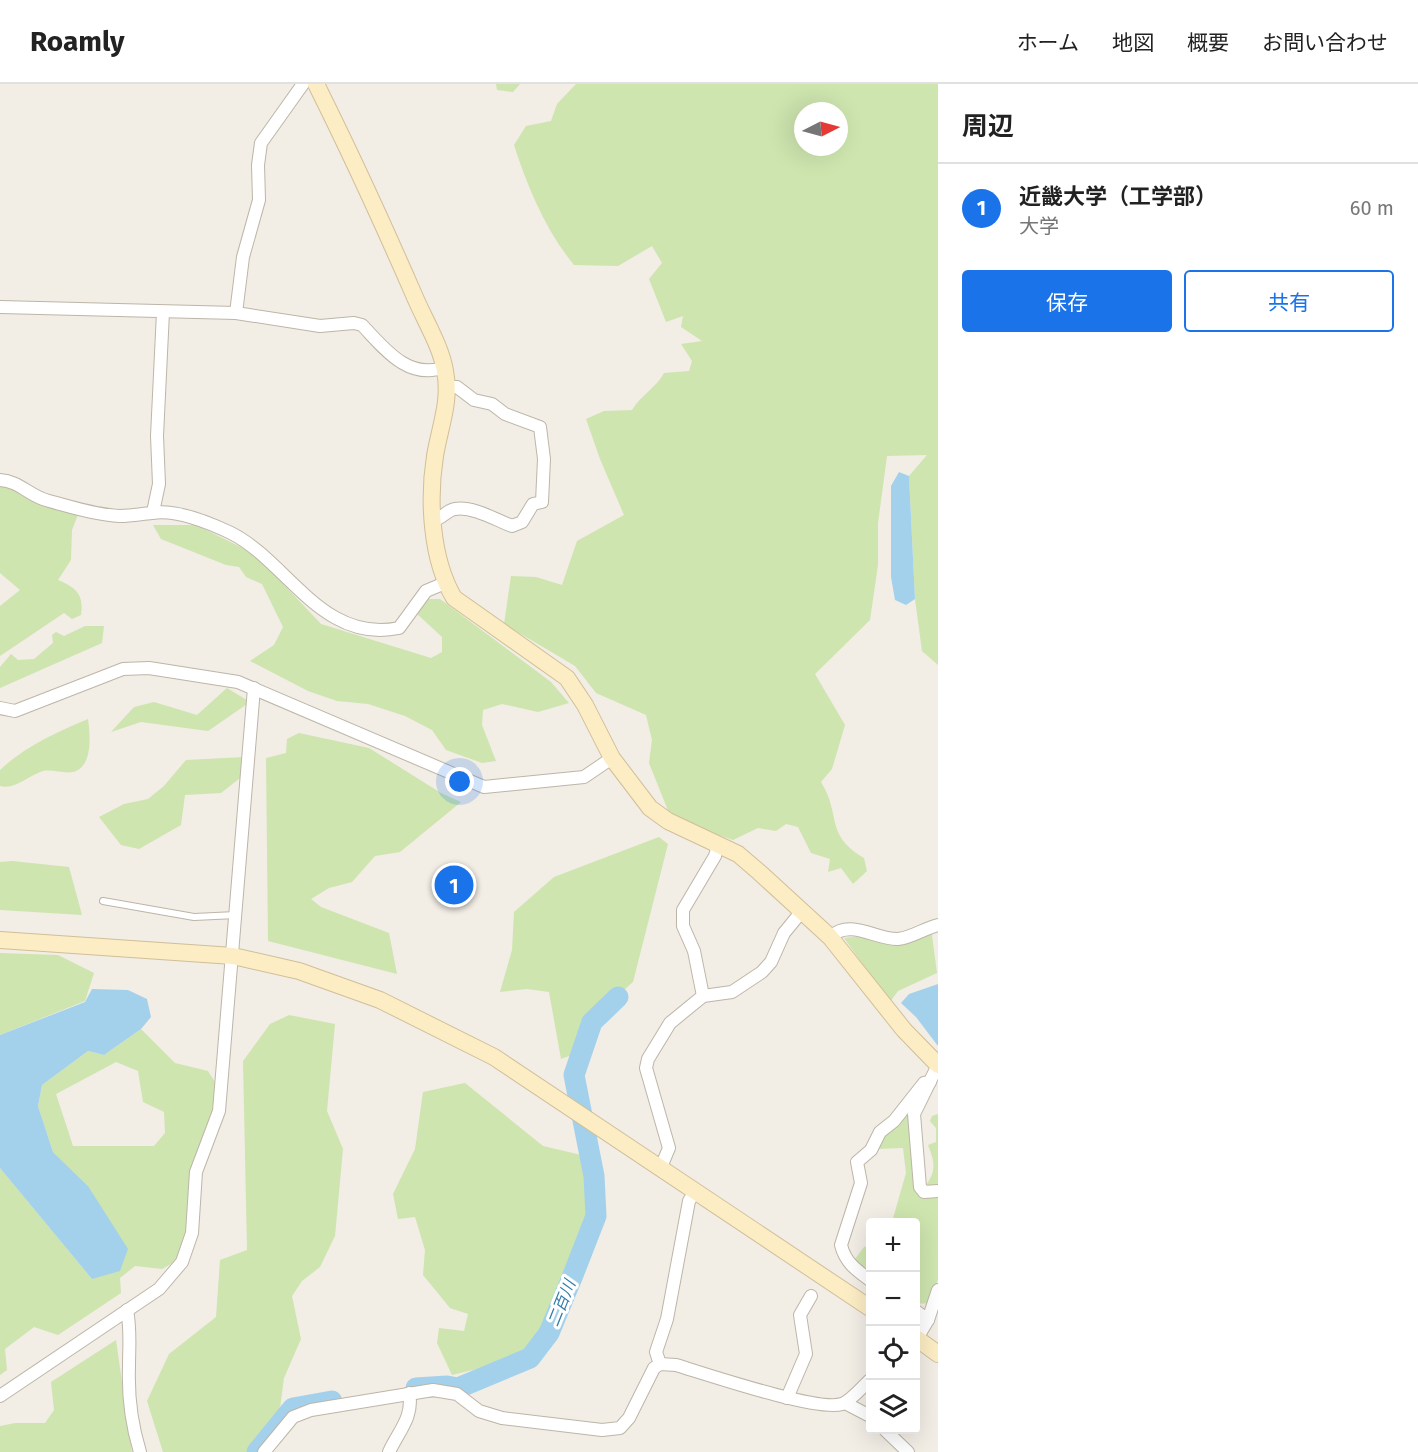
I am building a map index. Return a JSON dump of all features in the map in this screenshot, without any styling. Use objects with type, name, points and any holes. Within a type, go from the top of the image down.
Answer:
[{"type":"street","points":[[236,313],[243,257],[260,200],[258,165],[261,143],[303,84]]},
{"type":"street","points":[[316,84],[370,194],[445,367],[448,404],[435,456],[432,494],[445,583],[454,598],[461,604],[567,678],[585,705],[612,758],[650,808],[668,821],[738,854],[802,911],[830,937],[904,1030],[938,1065],[914,1114],[920,1187],[924,1192],[938,1191]]},
{"type":"street","points":[[0,307],[236,313],[320,326],[354,323],[362,326],[399,364],[423,370],[445,367]]},
{"type":"street","points":[[153,512],[159,484],[157,436],[163,312]]},
{"type":"street","points":[[434,520],[442,518],[452,509],[464,508],[512,526],[522,522],[533,504],[542,502],[544,459],[540,427],[505,414],[492,404],[474,400],[457,387],[448,387]]},
{"type":"street","points":[[0,480],[19,484],[35,498],[89,512],[119,516],[153,512],[197,519],[232,534],[260,552],[310,602],[355,625],[381,631],[399,628],[426,591],[445,583]]},
{"type":"street","points":[[0,708],[15,711],[30,707],[123,669],[137,668],[238,682],[484,787],[584,777],[612,758]]},
{"type":"street","points":[[0,1396],[159,1289],[182,1262],[192,1233],[196,1172],[219,1111],[254,688]]},
{"type":"street","points":[[703,996],[694,951],[683,926],[683,910],[715,856],[718,845]]},
{"type":"street","points":[[661,1167],[669,1148],[646,1068],[648,1059],[670,1023],[703,996],[732,992],[762,972],[771,962],[784,933],[802,911]]},
{"type":"street","points":[[830,937],[835,932],[863,929],[897,939],[938,925]]},
{"type":"street","points":[[0,940],[233,956],[299,971],[380,1000],[494,1057],[866,1305]]},
{"type":"street","points":[[866,1277],[852,1267],[843,1255],[841,1245],[861,1183],[857,1162],[871,1150],[880,1132],[894,1121],[924,1083],[930,1082]]},
{"type":"street","points":[[660,1364],[656,1352],[667,1319],[689,1201],[696,1190]]},
{"type":"street","points":[[920,1333],[928,1320],[938,1290]]},
{"type":"street","points":[[787,1398],[806,1354],[800,1315],[811,1296]]},
{"type":"street","points":[[127,1310],[130,1328],[129,1370],[136,1437],[140,1452]]},
{"type":"street","points":[[920,1314],[928,1320]]},
{"type":"street","points":[[920,1342],[938,1354]]},
{"type":"street","points":[[264,1452],[293,1417],[311,1410],[433,1390],[457,1394],[479,1411],[502,1418],[602,1430],[620,1428],[629,1418],[654,1368],[660,1364],[676,1365],[787,1398],[836,1405],[845,1403],[866,1384]]},
{"type":"street","points":[[389,1452],[408,1417],[411,1405],[409,1394]]},
{"type":"street","points":[[845,1403],[866,1414]]},
{"type":"street","points":[[889,1434],[908,1452]]},
{"type":"lane","points":[[103,901],[194,917],[236,915]]},
{"type":"green space","points":[[496,84],[520,84],[513,92],[497,90]]},
{"type":"green space","points":[[576,84],[938,84],[938,665],[922,651],[915,599],[909,476],[927,455],[887,456],[878,523],[878,565],[870,620],[815,674],[845,725],[832,769],[821,782],[843,841],[864,858],[867,871],[853,884],[841,868],[828,872],[830,859],[811,853],[798,827],[786,824],[776,831],[758,828],[733,840],[692,826],[669,813],[649,763],[652,740],[646,715],[596,693],[575,666],[504,624],[511,576],[536,577],[562,585],[577,541],[624,515],[586,419],[604,411],[632,410],[664,373],[689,371],[692,361],[681,344],[702,341],[681,327],[683,316],[666,322],[649,279],[662,263],[652,246],[618,266],[574,265],[564,252],[531,192],[514,145],[526,126],[551,121],[557,104]]},
{"type":"green space","points":[[0,482],[79,512],[72,530],[71,560],[58,580],[78,593],[82,608],[81,615],[72,619],[64,613],[0,656],[0,606],[20,590],[0,573]]},
{"type":"green space","points":[[153,525],[196,525],[255,554],[321,624],[431,658],[442,652],[442,637],[416,613],[426,599],[440,599],[551,682],[569,703],[538,712],[502,704],[483,710],[482,725],[496,761],[482,763],[446,750],[432,730],[405,716],[368,704],[337,701],[308,691],[250,661],[274,645],[283,627],[262,584],[246,577],[239,567],[226,565],[161,539]]},
{"type":"green space","points":[[85,626],[104,626],[102,643],[0,688],[0,667],[11,654],[18,660],[34,659],[53,643],[52,635],[56,632],[64,636]]},
{"type":"green space","points":[[227,688],[250,702],[208,731],[141,722],[111,732],[134,707],[154,702],[197,715]]},
{"type":"green space","points":[[88,719],[88,755],[76,771],[43,771],[17,784],[0,786],[0,770],[9,762],[41,741]]},
{"type":"green space","points":[[299,733],[369,748],[441,793],[461,802],[400,852],[375,856],[352,882],[329,888],[311,899],[321,907],[389,933],[397,974],[268,941],[266,758],[286,753],[287,739]]},
{"type":"green space","points":[[244,757],[244,775],[221,793],[185,795],[181,825],[139,849],[121,845],[99,817],[124,804],[148,799],[164,786],[186,760]]},
{"type":"green space","points":[[659,837],[668,844],[633,982],[589,1021],[572,1055],[561,1059],[549,992],[527,989],[500,992],[512,950],[514,912],[554,877]]},
{"type":"green space","points":[[12,861],[69,867],[82,915],[0,910],[0,862]]},
{"type":"green space","points":[[931,928],[937,973],[898,991],[890,1002],[844,938]]},
{"type":"green space","points":[[0,953],[58,955],[94,973],[85,1001],[0,1035]]},
{"type":"green space","points":[[289,1015],[335,1024],[327,1111],[343,1149],[335,1236],[320,1267],[302,1281],[292,1296],[301,1339],[284,1378],[279,1416],[265,1437],[249,1452],[163,1452],[147,1401],[169,1354],[216,1317],[220,1260],[247,1250],[243,1061],[270,1024]]},
{"type":"green space","points":[[141,1029],[175,1063],[208,1071],[214,1082],[216,1097],[214,1117],[197,1198],[180,1259],[162,1269],[135,1266],[120,1278],[121,1293],[58,1335],[34,1327],[5,1349],[7,1370],[0,1375],[0,1168],[92,1279],[88,1186],[53,1152],[38,1106],[42,1085],[88,1051],[104,1055]],"holes":[[[116,1062],[138,1071],[143,1102],[164,1112],[165,1133],[154,1146],[73,1146],[56,1094]]]},
{"type":"green space","points":[[465,1083],[543,1146],[590,1157],[594,1200],[581,1261],[558,1318],[526,1357],[452,1375],[437,1343],[439,1328],[464,1331],[468,1314],[450,1308],[423,1275],[425,1250],[415,1217],[398,1219],[393,1194],[415,1149],[423,1092]]},
{"type":"green space","points":[[911,1104],[917,1194],[938,1193],[938,1279],[930,1303],[920,1304],[920,1218],[893,1218],[906,1173],[903,1148],[877,1149],[882,1133]]},
{"type":"green space","points":[[938,1114],[938,1189],[924,1188],[934,1167],[928,1145],[936,1142],[936,1128],[930,1121],[932,1116]]},
{"type":"green space","points":[[866,1247],[866,1271],[855,1259]]},
{"type":"green space","points":[[116,1340],[132,1452],[0,1452],[0,1426],[15,1423],[45,1423],[54,1410],[51,1382]]},
{"type":"water","points":[[899,472],[909,476],[915,599],[906,605],[895,600],[891,577],[891,486]]},
{"type":"water","points":[[938,984],[938,1046],[916,1017],[901,1003],[909,994]]},
{"type":"water","points":[[92,989],[128,990],[147,999],[151,1017],[141,1029],[104,1055],[88,1051],[42,1085],[38,1106],[53,1152],[88,1186],[128,1249],[120,1271],[92,1279],[0,1168],[0,1035],[85,1002]]},
{"type":"waterway","name":"二百川","points":[[416,1388],[447,1386],[458,1388],[530,1358],[549,1333],[596,1216],[594,1176],[574,1075],[592,1022],[618,997]]},
{"type":"waterway","name":"二百川","points":[[257,1452],[293,1408],[332,1401]]},
{"type":"place","name":"近畿大学（工学部）","points":[[454,885]]}]
